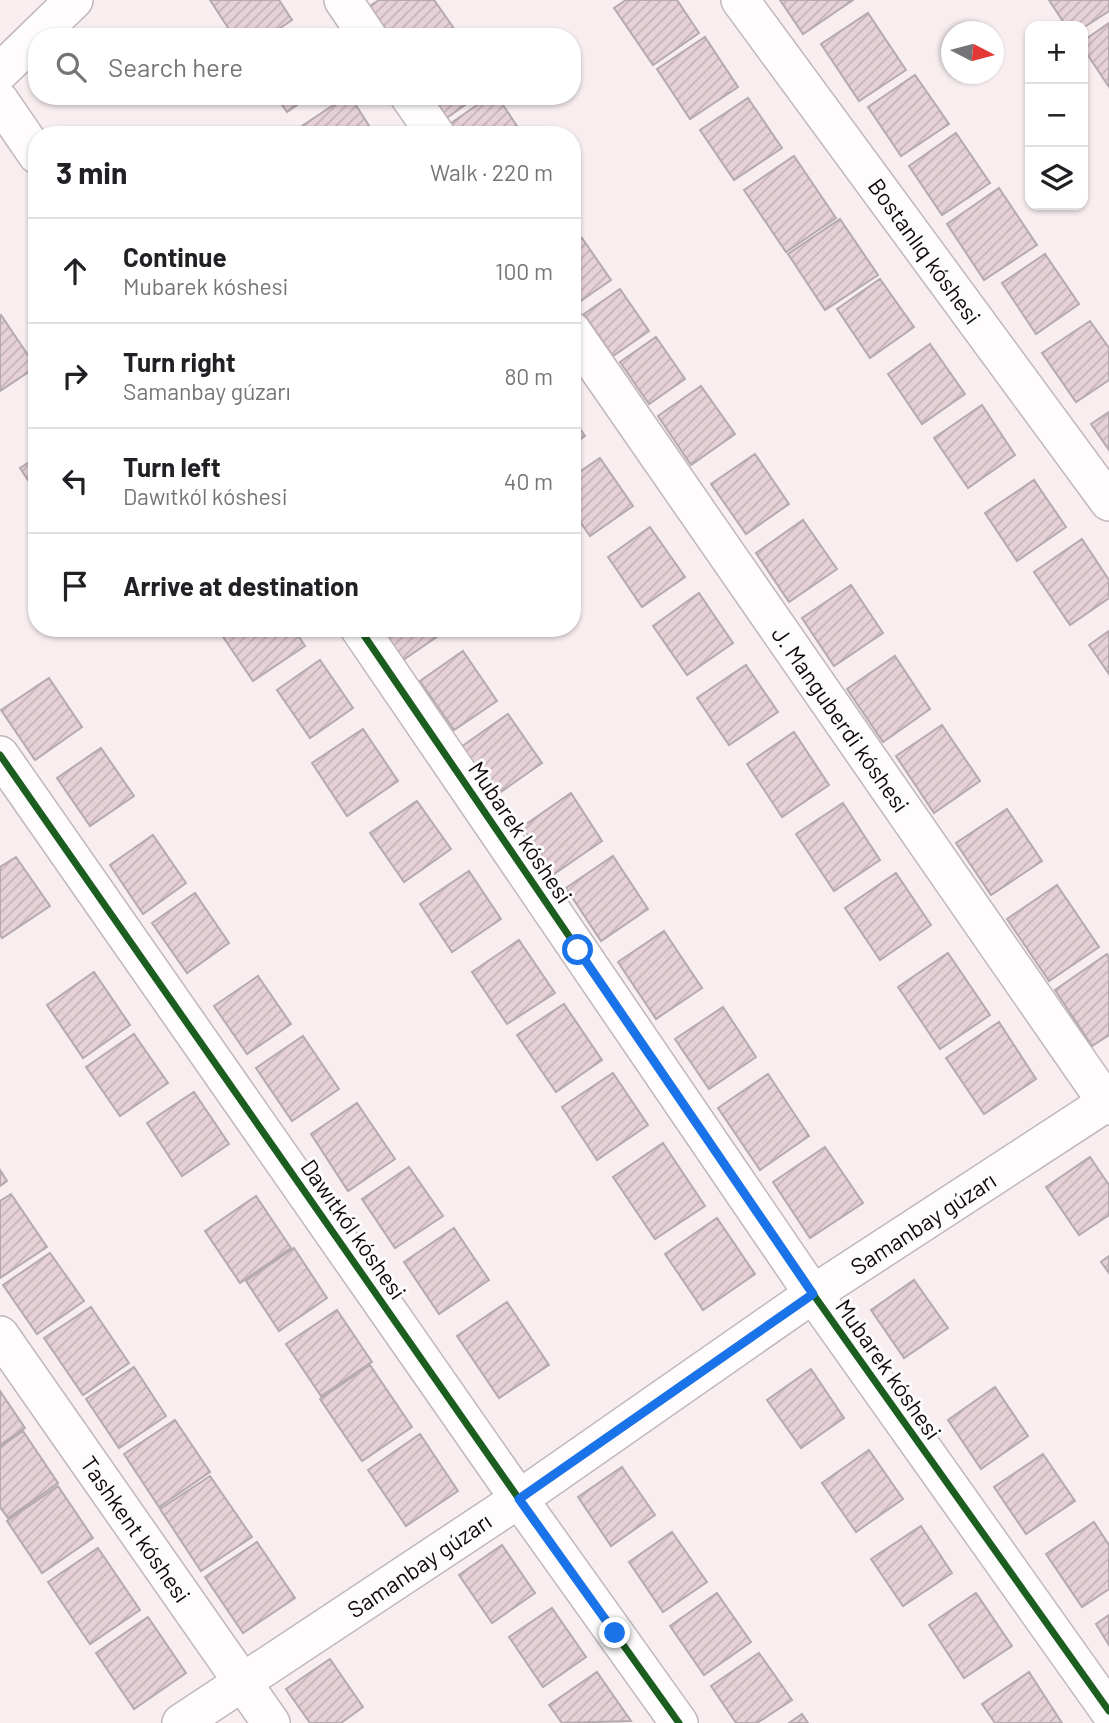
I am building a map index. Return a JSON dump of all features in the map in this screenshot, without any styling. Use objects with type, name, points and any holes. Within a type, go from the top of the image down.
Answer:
[{"type":"street","points":[[45,28],[74,0]]},
{"type":"street","points":[[343,0],[362,28]]},
{"type":"street","name":"Bostanlıq kóshesi","points":[[740,0],[1109,502]]},
{"type":"street","points":[[0,72],[28,45]]},
{"type":"street","points":[[0,101],[28,142]]},
{"type":"street","points":[[416,105],[430,126]]},
{"type":"street","name":"J. Manguberdi kóshesi","points":[[581,344],[1108,1103]]},
{"type":"street","name":"Mubarek kóshesi","points":[[365,637],[813,1294],[1109,1711]]},
{"type":"street","name":"Dawıtkól kóshesi","points":[[0,755],[519,1499],[679,1723]]},
{"type":"street","name":"Samanbay gúzarı","points":[[181,1723],[519,1499],[813,1294],[1108,1103]]},
{"type":"street","name":"Tashkent kóshesi","points":[[0,1335],[271,1723]]},
{"type":"building","points":[[210,0],[279,0],[292,20],[280,28],[228,28]]},
{"type":"building","points":[[379,0],[434,0],[453,27],[384,28],[370,6]]},
{"type":"building","points":[[626,0],[677,0],[699,33],[653,65],[614,8]]},
{"type":"building","points":[[780,0],[853,0],[803,34]]},
{"type":"building","points":[[1049,0],[1109,0],[1109,11],[1088,25],[1088,21],[1063,21]]},
{"type":"building","points":[[868,13],[906,70],[859,101],[821,44]]},
{"type":"building","points":[[1109,23],[1109,87],[1088,56],[1088,38]]},
{"type":"building","points":[[705,37],[738,87],[690,119],[657,69]]},
{"type":"building","points":[[915,75],[949,124],[901,156],[868,107]]},
{"type":"building","points":[[748,98],[782,148],[734,180],[700,130]]},
{"type":"building","points":[[282,105],[297,105],[287,112]]},
{"type":"building","points":[[334,105],[356,105],[369,126],[302,126]]},
{"type":"building","points":[[436,105],[465,105],[445,119]]},
{"type":"building","points":[[477,105],[503,105],[517,126],[447,126]]},
{"type":"building","points":[[956,133],[990,183],[942,215],[909,166]]},
{"type":"building","points":[[794,156],[836,218],[786,252],[744,190]]},
{"type":"building","points":[[999,188],[1037,245],[984,280],[947,224]]},
{"type":"building","points":[[840,219],[878,275],[825,310],[788,254]]},
{"type":"building","points":[[581,239],[611,280],[581,301]]},
{"type":"building","points":[[1045,254],[1079,304],[1036,334],[1002,283]]},
{"type":"building","points":[[880,279],[914,327],[870,358],[837,309]]},
{"type":"building","points":[[620,289],[649,331],[613,356],[584,314]]},
{"type":"building","points":[[0,316],[28,355],[28,372],[0,391]]},
{"type":"building","points":[[1090,321],[1109,348],[1109,380],[1076,402],[1042,353]]},
{"type":"building","points":[[656,337],[685,379],[649,404],[620,362]]},
{"type":"building","points":[[930,344],[965,394],[922,424],[888,374]]},
{"type":"building","points":[[701,386],[735,434],[691,465],[658,416]]},
{"type":"building","points":[[982,405],[1015,455],[968,488],[934,438]]},
{"type":"building","points":[[1109,412],[1109,450],[1091,424]]},
{"type":"building","points":[[755,454],[789,504],[746,534],[711,484]]},
{"type":"building","points":[[600,458],[633,506],[590,536],[581,523],[581,471]]},
{"type":"building","points":[[28,463],[28,480],[20,468]]},
{"type":"building","points":[[1034,480],[1066,527],[1017,561],[985,513]]},
{"type":"building","points":[[803,520],[837,569],[789,602],[756,553]]},
{"type":"building","points":[[650,527],[685,577],[642,607],[608,557]]},
{"type":"building","points":[[1082,539],[1109,580],[1109,598],[1070,625],[1034,572]]},
{"type":"building","points":[[851,585],[883,633],[834,666],[802,618]]},
{"type":"building","points":[[699,593],[733,643],[687,675],[653,626]]},
{"type":"building","points":[[1109,631],[1109,674],[1089,645]]},
{"type":"building","points":[[223,637],[299,637],[305,646],[253,681]]},
{"type":"building","points":[[388,637],[437,637],[403,660]]},
{"type":"building","points":[[463,651],[497,701],[454,730],[420,681]]},
{"type":"building","points":[[895,656],[930,709],[883,742],[847,689]]},
{"type":"building","points":[[320,660],[353,708],[310,738],[277,690]]},
{"type":"building","points":[[746,665],[778,712],[729,745],[697,698]]},
{"type":"building","points":[[49,678],[82,727],[35,760],[1,710]]},
{"type":"building","points":[[508,714],[542,763],[495,796],[461,747]]},
{"type":"building","points":[[942,725],[980,781],[934,813],[896,756]]},
{"type":"building","points":[[363,729],[398,781],[347,816],[312,763]]},
{"type":"building","points":[[794,732],[829,785],[782,817],[747,764]]},
{"type":"building","points":[[101,748],[134,796],[90,826],[57,778]]},
{"type":"building","points":[[571,793],[602,841],[554,874],[522,827]]},
{"type":"building","points":[[417,801],[451,849],[404,882],[370,833]]},
{"type":"building","points":[[843,803],[880,860],[834,891],[796,834]]},
{"type":"building","points":[[1007,809],[1042,861],[991,895],[956,843]]},
{"type":"building","points":[[153,835],[186,883],[143,914],[110,865]]},
{"type":"building","points":[[613,856],[648,909],[601,941],[566,888]]},
{"type":"building","points":[[16,857],[50,906],[2,938],[0,867]]},
{"type":"building","points":[[469,871],[501,919],[452,952],[420,904]]},
{"type":"building","points":[[896,873],[931,925],[880,960],[845,908]]},
{"type":"building","points":[[1057,885],[1099,947],[1049,981],[1007,919]]},
{"type":"building","points":[[195,893],[229,943],[187,973],[152,923]]},
{"type":"building","points":[[664,931],[702,988],[656,1019],[618,962]]},
{"type":"building","points":[[519,940],[555,993],[507,1024],[472,972]]},
{"type":"building","points":[[948,953],[990,1015],[940,1049],[898,987]]},
{"type":"building","points":[[1107,954],[1109,1035],[1092,1046],[1055,990]]},
{"type":"building","points":[[94,972],[130,1025],[83,1058],[47,1005]]},
{"type":"building","points":[[258,976],[291,1024],[247,1054],[214,1006]]},
{"type":"building","points":[[564,1004],[602,1060],[556,1092],[517,1035]]},
{"type":"building","points":[[723,1007],[756,1057],[709,1089],[675,1039]]},
{"type":"building","points":[[999,1022],[1036,1079],[984,1114],[946,1058]]},
{"type":"building","points":[[134,1034],[168,1083],[120,1116],[86,1067]]},
{"type":"building","points":[[303,1036],[339,1089],[292,1121],[256,1068]]},
{"type":"building","points":[[613,1073],[648,1125],[597,1160],[562,1107]]},
{"type":"building","points":[[768,1074],[809,1136],[760,1170],[718,1108]]},
{"type":"building","points":[[194,1092],[229,1144],[182,1176],[147,1123]]},
{"type":"building","points":[[357,1103],[395,1159],[348,1191],[311,1134]]},
{"type":"building","points":[[663,1143],[705,1206],[655,1239],[613,1177]]},
{"type":"building","points":[[825,1147],[863,1203],[810,1238],[773,1182]]},
{"type":"building","points":[[1090,1157],[1109,1185],[1109,1215],[1079,1235],[1046,1187]]},
{"type":"building","points":[[409,1167],[443,1216],[395,1248],[362,1199]]},
{"type":"building","points":[[0,1170],[7,1181],[0,1186]]},
{"type":"building","points":[[11,1194],[47,1247],[0,1278],[0,1201]]},
{"type":"building","points":[[256,1196],[291,1248],[240,1283],[205,1231]]},
{"type":"building","points":[[717,1218],[755,1274],[703,1310],[665,1254]]},
{"type":"building","points":[[454,1228],[489,1280],[439,1314],[404,1262]]},
{"type":"building","points":[[294,1248],[327,1298],[279,1331],[246,1281]]},
{"type":"building","points":[[50,1253],[84,1301],[37,1334],[3,1285]]},
{"type":"building","points":[[1109,1256],[1109,1273],[1101,1262]]},
{"type":"building","points":[[914,1280],[948,1328],[904,1358],[871,1310]]},
{"type":"building","points":[[507,1302],[549,1365],[499,1398],[457,1336]]},
{"type":"building","points":[[91,1307],[129,1363],[83,1395],[44,1338]]},
{"type":"building","points":[[337,1310],[372,1362],[321,1396],[286,1344]]},
{"type":"building","points":[[370,1365],[412,1427],[362,1461],[320,1399]]},
{"type":"building","points":[[134,1367],[166,1416],[119,1448],[86,1399]]},
{"type":"building","points":[[811,1369],[844,1418],[801,1448],[767,1400]]},
{"type":"building","points":[[995,1387],[1028,1436],[981,1469],[948,1420]]},
{"type":"building","points":[[0,1391],[25,1428],[0,1445]]},
{"type":"building","points":[[175,1420],[210,1472],[159,1507],[124,1454]]},
{"type":"building","points":[[23,1431],[58,1483],[8,1518],[0,1507],[0,1447]]},
{"type":"building","points":[[420,1434],[458,1491],[406,1526],[368,1470]]},
{"type":"building","points":[[869,1450],[903,1499],[856,1532],[822,1483]]},
{"type":"building","points":[[1043,1454],[1075,1501],[1026,1534],[994,1487]]},
{"type":"building","points":[[622,1467],[655,1515],[611,1546],[578,1497]]},
{"type":"building","points":[[210,1476],[252,1537],[201,1571],[160,1509]]},
{"type":"building","points":[[58,1486],[93,1538],[42,1573],[7,1521]]},
{"type":"building","points":[[1094,1522],[1109,1545],[1109,1589],[1082,1607],[1046,1554]]},
{"type":"building","points":[[921,1526],[952,1573],[903,1606],[871,1559]]},
{"type":"building","points":[[672,1532],[707,1582],[663,1612],[629,1562]]},
{"type":"building","points":[[257,1542],[295,1598],[243,1633],[205,1577]]},
{"type":"building","points":[[502,1545],[535,1593],[492,1623],[459,1575]]},
{"type":"building","points":[[98,1548],[140,1610],[90,1644],[48,1582]]},
{"type":"building","points":[[717,1593],[751,1642],[704,1675],[670,1626]]},
{"type":"building","points":[[976,1593],[1012,1646],[964,1678],[929,1625]]},
{"type":"building","points":[[552,1608],[586,1657],[543,1687],[509,1637]]},
{"type":"building","points":[[1109,1615],[1109,1645],[1096,1624]]},
{"type":"building","points":[[148,1617],[186,1673],[134,1709],[96,1653]]},
{"type":"building","points":[[759,1653],[792,1700],[757,1723],[736,1723],[711,1686]]},
{"type":"building","points":[[330,1659],[363,1707],[341,1723],[310,1723],[286,1689]]},
{"type":"building","points":[[597,1672],[631,1721],[562,1723],[549,1705]]},
{"type":"building","points":[[1029,1672],[1062,1723],[995,1723],[982,1704]]},
{"type":"building","points":[[802,1714],[808,1723],[789,1723]]},
{"type":"cycle path","points":[[365,637],[813,1294],[1109,1711]]},
{"type":"cycle path","points":[[0,755],[519,1499],[679,1723]]},
{"type":"route","points":[[578,950],[813,1294],[519,1499],[615,1633]]}]
